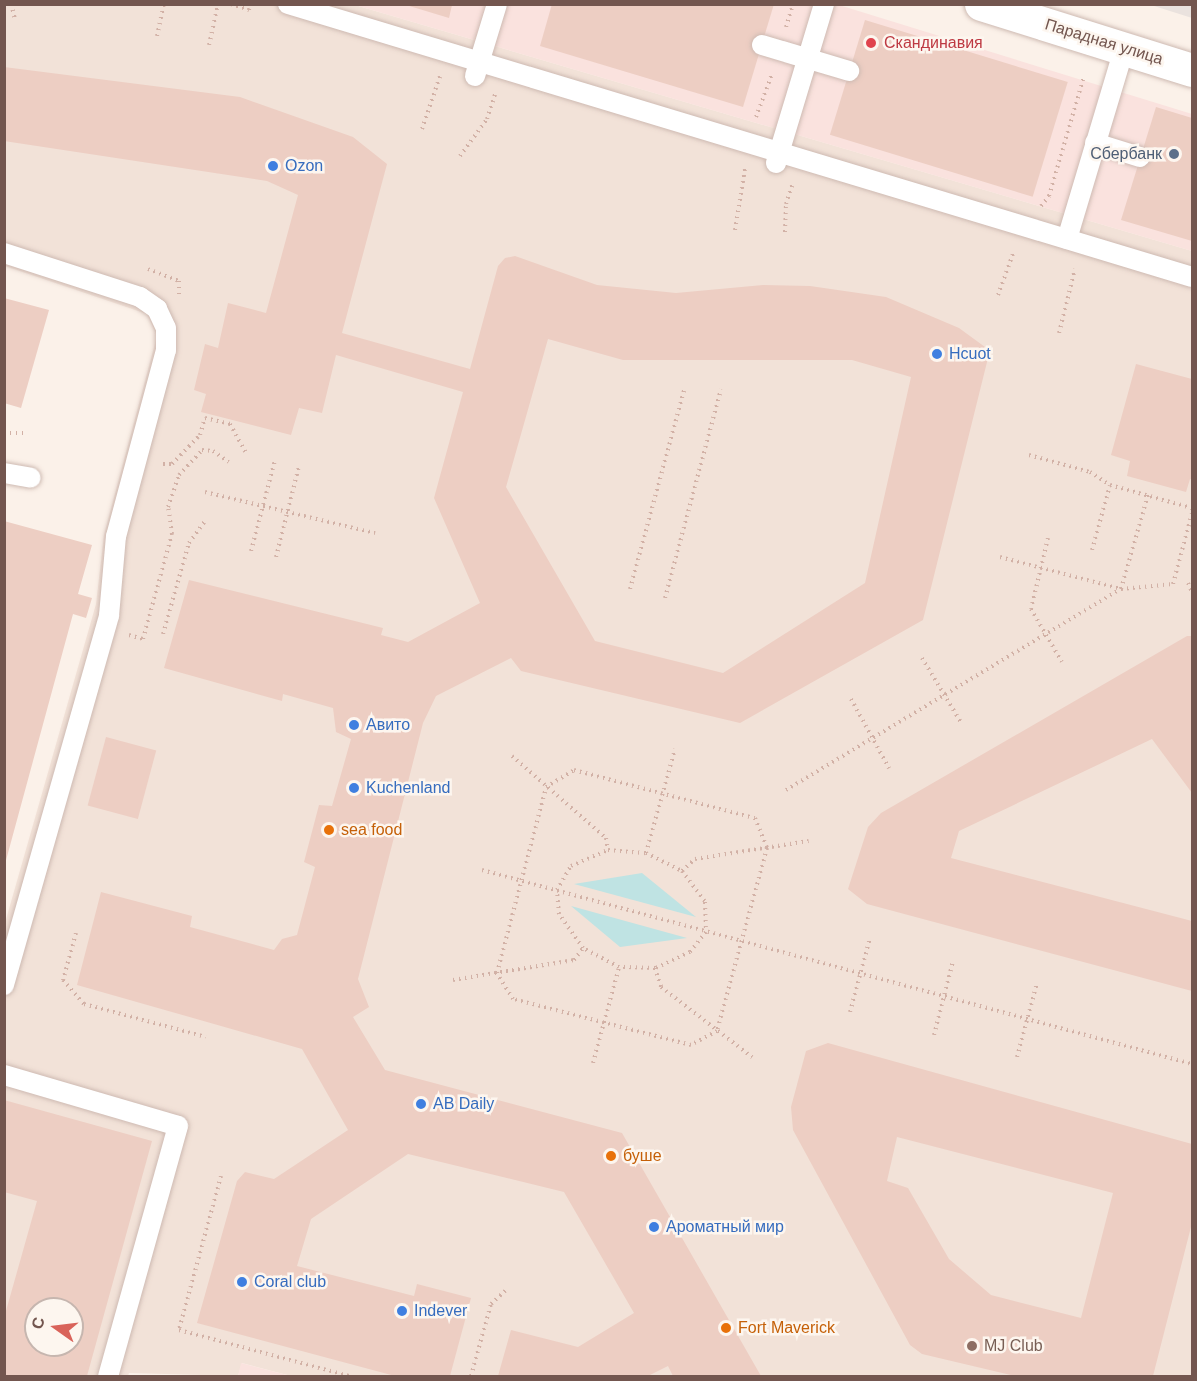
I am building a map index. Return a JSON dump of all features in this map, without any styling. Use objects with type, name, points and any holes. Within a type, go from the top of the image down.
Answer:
[{"type":"street","name":"Парадная улица","points":[[981,4],[1192,70]]},
{"type":"lane","points":[[288,4],[477,69],[1058,241],[1192,277]]},
{"type":"lane","points":[[477,69],[497,4]]},
{"type":"lane","points":[[777,159],[824,4]]},
{"type":"lane","points":[[770,47],[849,71]]},
{"type":"lane","points":[[1058,241],[1095,143],[1124,49]]},
{"type":"lane","points":[[1095,143],[1140,157]]},
{"type":"lane","points":[[4,253],[140,297],[157,309],[166,328],[166,350],[116,536],[109,616],[4,985]]},
{"type":"lane","points":[[4,473],[31,478]]},
{"type":"lane","points":[[4,1075],[178,1126],[108,1377]]},
{"type":"path","points":[[11,4],[15,19]]},
{"type":"path","points":[[157,36],[164,4]]},
{"type":"path","points":[[209,45],[218,4]]},
{"type":"path","points":[[231,4],[249,10],[250,4]]},
{"type":"path","points":[[746,122],[756,118],[762,109],[770,47],[793,4]]},
{"type":"path","points":[[1038,209],[1049,196],[1084,76]]},
{"type":"path","points":[[423,129],[436,92]]},
{"type":"path","points":[[460,156],[487,119],[492,106]]},
{"type":"path","points":[[735,230],[741,181]]},
{"type":"path","points":[[785,232],[789,195]]},
{"type":"path","points":[[1059,333],[1077,262]]},
{"type":"path","points":[[998,295],[1010,264]]},
{"type":"path","points":[[144,268],[179,281],[179,295]]},
{"type":"path","points":[[665,598],[721,389]]},
{"type":"path","points":[[630,589],[684,390]]},
{"type":"path","points":[[176,459],[201,435],[205,418],[230,424],[246,453]]},
{"type":"path","points":[[4,433],[26,433]]},
{"type":"path","points":[[126,634],[143,639],[172,534],[168,507],[179,475],[202,450],[213,451],[229,462]]},
{"type":"path","points":[[1029,455],[1090,472],[1110,485],[1192,508]]},
{"type":"path","points":[[251,551],[275,460]]},
{"type":"path","points":[[276,557],[299,465]]},
{"type":"path","points":[[1092,550],[1110,485]]},
{"type":"path","points":[[205,492],[375,533]]},
{"type":"path","points":[[786,790],[1121,589],[1148,495]]},
{"type":"path","points":[[1000,557],[1121,589],[1173,584],[1192,513]]},
{"type":"path","points":[[163,634],[189,543],[204,522]]},
{"type":"path","points":[[1048,538],[1031,609],[1062,662]]},
{"type":"path","points":[[1188,583],[1192,592]]},
{"type":"path","points":[[922,658],[962,724]]},
{"type":"path","points":[[850,699],[889,768]]},
{"type":"path","points":[[646,853],[675,749]]},
{"type":"path","points":[[512,756],[606,838],[608,850]]},
{"type":"path","points":[[574,770],[755,818],[767,848],[717,1030],[691,1046],[513,999],[497,973],[546,787],[574,770]]},
{"type":"path","points":[[682,872],[695,859],[809,841]]},
{"type":"path","points":[[608,850],[646,853],[682,872],[705,902],[706,932],[690,952],[655,968],[619,967],[583,948],[559,914],[557,890],[571,866],[608,850]]},
{"type":"path","points":[[482,870],[1192,1064]]},
{"type":"path","points":[[76,933],[63,980],[84,1004],[206,1037]]},
{"type":"path","points":[[850,1012],[870,938]]},
{"type":"path","points":[[453,980],[574,960],[583,948]]},
{"type":"path","points":[[934,1035],[953,961]]},
{"type":"path","points":[[593,1063],[619,967]]},
{"type":"path","points":[[655,968],[661,987],[752,1057]]},
{"type":"path","points":[[1017,1057],[1037,983]]},
{"type":"path","points":[[221,1176],[179,1330],[349,1377]]},
{"type":"path","points":[[471,1377],[490,1304],[507,1289]]},
{"type":"shaded area","points":[[5,4],[355,5],[1192,251],[1192,1376],[291,1376],[242,1363],[238,1376],[129,1373],[128,1376],[5,1376],[5,923],[96,604],[104,535],[157,336],[147,314],[5,266]]},
{"type":"shaded area","points":[[355,5],[839,5],[1192,114],[1192,251]]},
{"type":"shaded area","points":[[1151,5],[1192,5],[1192,18]]},
{"type":"shaded area","points":[[241,1363],[291,1376],[238,1376]]},
{"type":"water","points":[[642,873],[696,917],[574,884]]},
{"type":"water","points":[[571,906],[687,938],[620,947]]},
{"type":"building","points":[[552,4],[774,4],[743,107],[540,46]]},
{"type":"building","points":[[406,5],[452,5],[449,18]]},
{"type":"building","points":[[865,20],[1068,82],[1033,197],[830,135]]},
{"type":"building","points":[[4,67],[240,97],[353,137],[387,164],[342,333],[470,369],[498,266],[505,258],[515,256],[597,285],[676,293],[763,285],[810,286],[886,297],[959,328],[985,347],[988,358],[923,620],[740,723],[521,671],[511,658],[436,696],[423,723],[358,979],[369,1007],[353,1017],[385,1070],[622,1133],[761,1376],[673,1376],[668,1366],[648,1376],[498,1376],[511,1330],[578,1347],[634,1313],[564,1192],[408,1154],[311,1219],[297,1266],[414,1296],[417,1284],[471,1298],[450,1376],[395,1376],[197,1323],[237,1181],[245,1172],[274,1179],[348,1130],[302,1049],[77,985],[101,892],[192,916],[190,927],[274,950],[282,939],[297,935],[315,867],[304,862],[319,805],[332,806],[351,739],[336,732],[333,708],[283,694],[282,701],[164,668],[189,580],[383,628],[381,635],[408,642],[480,603],[434,498],[463,392],[336,355],[322,413],[299,408],[291,435],[201,412],[206,394],[194,390],[205,344],[218,348],[228,303],[266,313],[298,195],[267,181],[4,141]],"holes":[[[548,339],[623,360],[852,360],[911,377],[865,583],[723,673],[595,641],[506,487]]]},
{"type":"building","points":[[1156,107],[1192,118],[1192,241],[1121,220]]},
{"type":"building","points":[[4,298],[49,310],[21,408],[4,403]]},
{"type":"building","points":[[1136,364],[1192,379],[1192,480],[1190,479],[1186,492],[1127,476],[1130,461],[1111,455]]},
{"type":"building","points":[[4,521],[92,545],[78,594],[92,598],[86,618],[73,614],[5,864]]},
{"type":"building","points":[[1187,636],[1192,636],[1192,793],[1152,739],[959,831],[951,858],[1192,921],[1192,991],[867,904],[848,889],[868,827],[881,813]]},
{"type":"building","points":[[106,737],[156,750],[138,819],[88,806]]},
{"type":"building","points":[[828,1043],[1192,1144],[1192,1223],[1153,1376],[1015,1376],[922,1354],[910,1345],[793,1130],[791,1107],[806,1051]],"holes":[[[897,1137],[1113,1193],[1081,1318],[991,1295],[949,1259],[908,1188],[887,1181]]]},
{"type":"building","points":[[4,1100],[152,1141],[87,1376],[4,1376],[4,1318],[37,1201],[4,1192]]},
{"type":"place","name":"Скандинавия","points":[[871,43]]},
{"type":"place","name":"Сбербанк","points":[[1174,154]]},
{"type":"place","name":"Ozon","points":[[273,166]]},
{"type":"place","name":"Hcuot","points":[[937,354]]},
{"type":"place","name":"Авито","points":[[354,725]]},
{"type":"place","name":"Kuchenland","points":[[354,788]]},
{"type":"place","name":"sea food","points":[[329,830]]},
{"type":"place","name":"АВ Daily","points":[[421,1104]]},
{"type":"place","name":"буше","points":[[611,1156]]},
{"type":"place","name":"Ароматный мир","points":[[654,1227]]},
{"type":"place","name":"Coral club","points":[[242,1282]]},
{"type":"place","name":"Indever","points":[[402,1311]]},
{"type":"place","name":"Fort Maverick","points":[[726,1328]]},
{"type":"place","name":"MJ Club","points":[[972,1346]]}]
